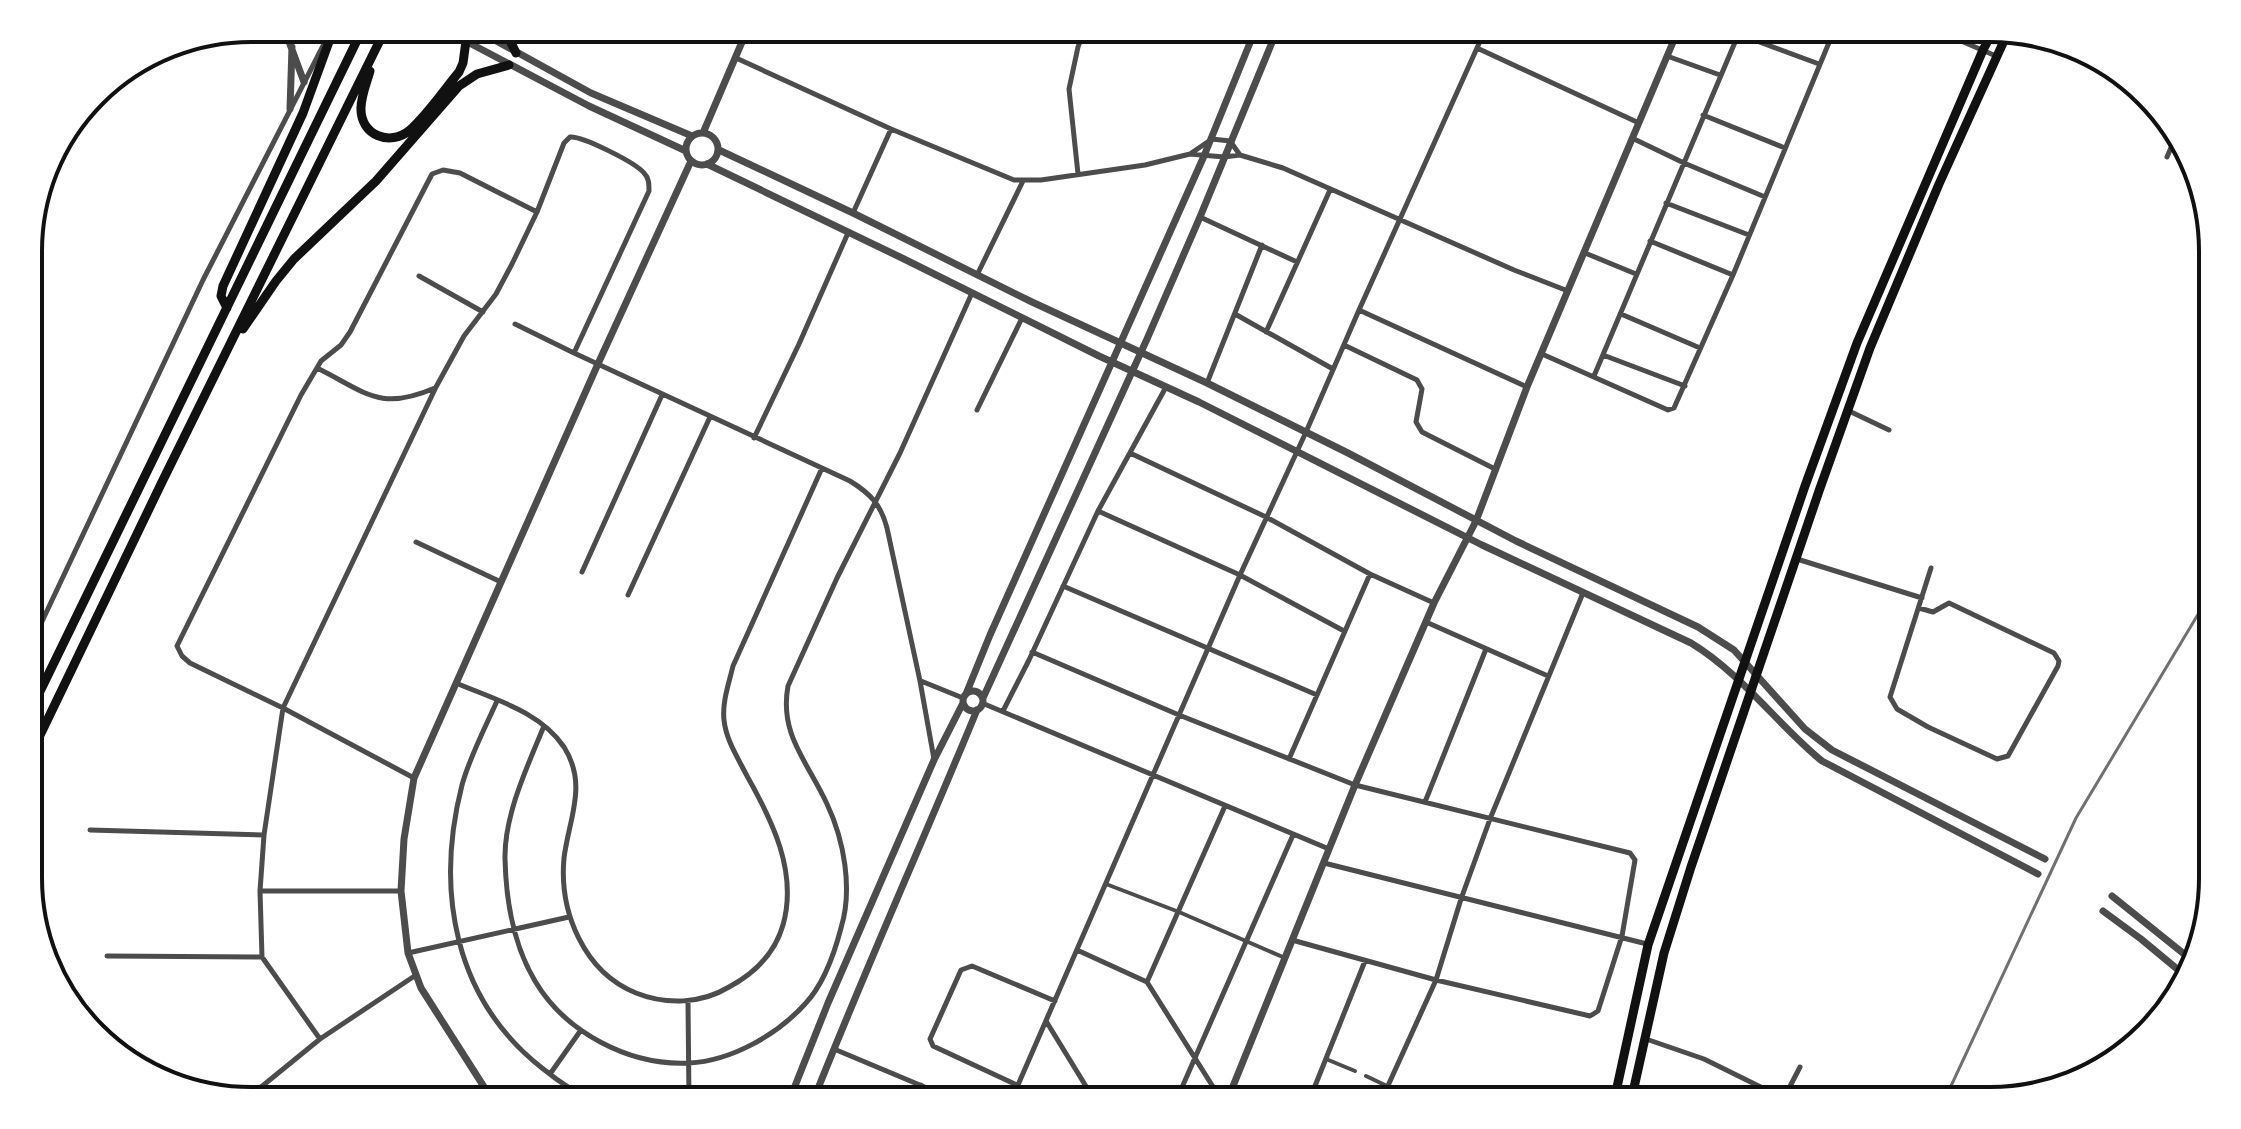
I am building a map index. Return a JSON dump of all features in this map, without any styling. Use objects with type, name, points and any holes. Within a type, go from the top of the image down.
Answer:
[{"type":"main road","points":[[227,308],[221,296],[223,286],[303,113],[328,42]]},
{"type":"main road","points":[[42,687],[356,42]]},
{"type":"main road","points":[[42,731],[379,42]]},
{"type":"main road","points":[[375,51],[361,108],[363,122],[372,133],[385,139],[400,137],[411,129],[459,72],[466,42]]},
{"type":"main road","points":[[511,42],[516,53]]},
{"type":"main road","points":[[1617,1087],[1648,945],[1744,661],[1857,343],[1987,42]]},
{"type":"main road","points":[[1634,1087],[1664,953],[1691,867],[1870,348],[2003,43]]},
{"type":"main road","points":[[229,348],[294,259],[376,181],[459,86],[477,74],[509,65]]},
{"type":"street","points":[[290,42],[304,82]]},
{"type":"street","points":[[42,624],[203,280],[325,42]]},
{"type":"street","points":[[468,42],[589,106],[686,151]]},
{"type":"street","points":[[497,42],[591,93],[692,136],[703,133],[715,138],[719,150],[707,164]]},
{"type":"street","points":[[703,133],[742,42]]},
{"type":"street","points":[[1078,174],[1069,89],[1080,42]]},
{"type":"street","points":[[795,1087],[934,760],[1212,139],[1250,42]]},
{"type":"street","points":[[818,1087],[977,710],[1141,353],[1272,42]]},
{"type":"street","points":[[1055,1001],[967,966],[961,970],[930,1039],[933,1046],[1018,1085],[1055,1001],[1153,774],[1209,648],[1240,575],[1480,42]]},
{"type":"street","points":[[1230,1087],[1434,603],[1476,521],[1527,387],[1673,42]]},
{"type":"street","points":[[1594,376],[1734,42]]},
{"type":"street","points":[[1766,42],[1819,64]]},
{"type":"street","points":[[1542,354],[1668,410],[1674,408],[1733,275],[1828,42]]},
{"type":"street","points":[[1964,42],[1996,56]]},
{"type":"street","points":[[290,109],[292,47]]},
{"type":"street","points":[[1477,48],[1639,123]]},
{"type":"street","points":[[1667,56],[1720,75]]},
{"type":"street","points":[[736,58],[891,129],[1002,176],[1023,181],[1145,165],[1190,154],[1212,139],[1230,141],[1240,155]]},
{"type":"street","points":[[1703,115],[1785,148]]},
{"type":"street","points":[[853,213],[891,129]]},
{"type":"street","points":[[320,1039],[262,957],[260,891],[264,835],[283,708],[436,387],[464,336],[509,272],[564,143],[573,136],[636,166],[647,177],[649,191],[574,353]]},
{"type":"street","points":[[692,136],[686,151],[696,164],[707,164],[1199,402],[1468,538],[1691,643],[1738,680],[1822,761],[2038,874]]},
{"type":"street","points":[[1632,138],[1765,197]]},
{"type":"street","points":[[2167,157],[2171,147]]},
{"type":"street","points":[[719,150],[1207,383],[1476,521],[1698,627],[1734,650],[1805,729],[1832,750],[2045,859]]},
{"type":"street","points":[[1190,154],[1240,155],[1283,168],[1514,270],[1569,291]]},
{"type":"street","points":[[484,1087],[421,988],[408,953],[401,891],[404,839],[414,778],[691,161]]},
{"type":"street","points":[[414,778],[283,708],[190,663],[177,646],[296,404],[324,357],[341,345],[350,332],[432,174],[443,170],[460,173],[537,212]]},
{"type":"street","points":[[977,275],[1023,181]]},
{"type":"street","points":[[1266,332],[1330,190]]},
{"type":"street","points":[[1666,203],[1749,235]]},
{"type":"street","points":[[1200,217],[1297,262]]},
{"type":"street","points":[[754,438],[848,233]]},
{"type":"street","points":[[1650,241],[1733,275]]},
{"type":"street","points":[[1207,383],[1262,245]]},
{"type":"street","points":[[1585,253],[1636,274]]},
{"type":"street","points":[[419,276],[483,312]]},
{"type":"street","points":[[544,726],[521,783],[505,857],[514,928],[524,961],[536,984],[552,1004],[581,1030],[616,1050],[658,1061],[689,1063],[715,1058],[746,1048],[787,1023],[819,986],[843,924],[845,903],[845,869],[841,847],[827,803],[792,736],[786,718],[788,686],[972,293]]},
{"type":"street","points":[[1359,310],[1527,387]]},
{"type":"street","points":[[1235,314],[1333,369]]},
{"type":"street","points":[[1621,314],[1700,348]]},
{"type":"street","points":[[977,410],[1022,318]]},
{"type":"street","points":[[515,324],[597,366],[850,481],[876,500],[887,528],[934,760]]},
{"type":"street","points":[[1344,345],[1417,380],[1422,389],[1416,422],[1422,432],[1495,469]]},
{"type":"street","points":[[1603,355],[1685,386]]},
{"type":"street","points":[[317,368],[381,399],[410,398],[436,387]]},
{"type":"street","points":[[1003,711],[1098,511],[1166,387]]},
{"type":"street","points":[[582,572],[662,395]]},
{"type":"street","points":[[1848,411],[1889,430]]},
{"type":"street","points":[[628,595],[710,417]]},
{"type":"street","points":[[1130,453],[1266,517],[1370,574],[1434,603]]},
{"type":"street","points":[[456,683],[527,714],[556,737],[569,757],[577,785],[564,861],[564,886],[569,917],[594,963],[620,986],[668,1002],[719,994],[759,967],[774,947],[783,924],[788,895],[785,865],[770,819],[728,737],[724,719],[726,695],[733,666],[822,468]]},
{"type":"street","points":[[1098,511],[1240,575],[1344,631]]},
{"type":"street","points":[[416,542],[501,582]]},
{"type":"street","points":[[1796,558],[1922,598]]},
{"type":"street","points":[[1919,608],[1933,612],[1949,603],[2057,657],[2058,666],[2008,756],[1997,759],[1928,727],[1892,704],[1890,697],[1931,568]]},
{"type":"street","points":[[1289,759],[1370,574]]},
{"type":"street","points":[[1063,586],[1317,695]]},
{"type":"street","points":[[1366,1076],[1387,1086],[1436,980],[1490,819],[1583,593]]},
{"type":"street","points":[[1426,622],[1548,676]]},
{"type":"street","points":[[1425,802],[1486,649]]},
{"type":"street","points":[[1032,652],[1355,785],[1569,836],[1630,853],[1635,860],[1622,936],[1598,1011],[1590,1016],[1436,980],[1292,940]]},
{"type":"street","points":[[920,681],[964,698],[970,711],[977,710]]},
{"type":"street","points":[[964,698],[975,691],[983,700],[1003,711],[1329,849]]},
{"type":"street","points":[[497,701],[466,773],[457,814],[452,887],[459,940],[468,973],[493,1019],[526,1056],[568,1087]]},
{"type":"street","points":[[1147,982],[1225,806]]},
{"type":"street","points":[[90,830],[264,835]]},
{"type":"street","points":[[1182,1087],[1293,835]]},
{"type":"street","points":[[1323,863],[1648,945]]},
{"type":"street","points":[[1105,884],[1285,958]]},
{"type":"street","points":[[260,891],[401,891]]},
{"type":"street","points":[[2112,896],[2184,954]]},
{"type":"street","points":[[2103,911],[2177,969]]},
{"type":"street","points":[[408,953],[569,917]]},
{"type":"street","points":[[1077,950],[1147,982],[1215,1087]]},
{"type":"street","points":[[107,956],[262,957]]},
{"type":"street","points":[[1315,1087],[1365,961]]},
{"type":"street","points":[[261,1087],[320,1039],[416,975]]},
{"type":"street","points":[[688,1001],[689,1087]]},
{"type":"street","points":[[1046,1021],[1086,1087]]},
{"type":"street","points":[[550,1074],[581,1030]]},
{"type":"street","points":[[1646,1039],[1704,1059],[1761,1087]]},
{"type":"street","points":[[833,1049],[926,1087]]},
{"type":"street","points":[[1326,1059],[1355,1071]]},
{"type":"street","points":[[1791,1087],[1800,1067]]},
{"type":"railway","points":[[1951,1087],[2076,818],[2199,613]]}]
